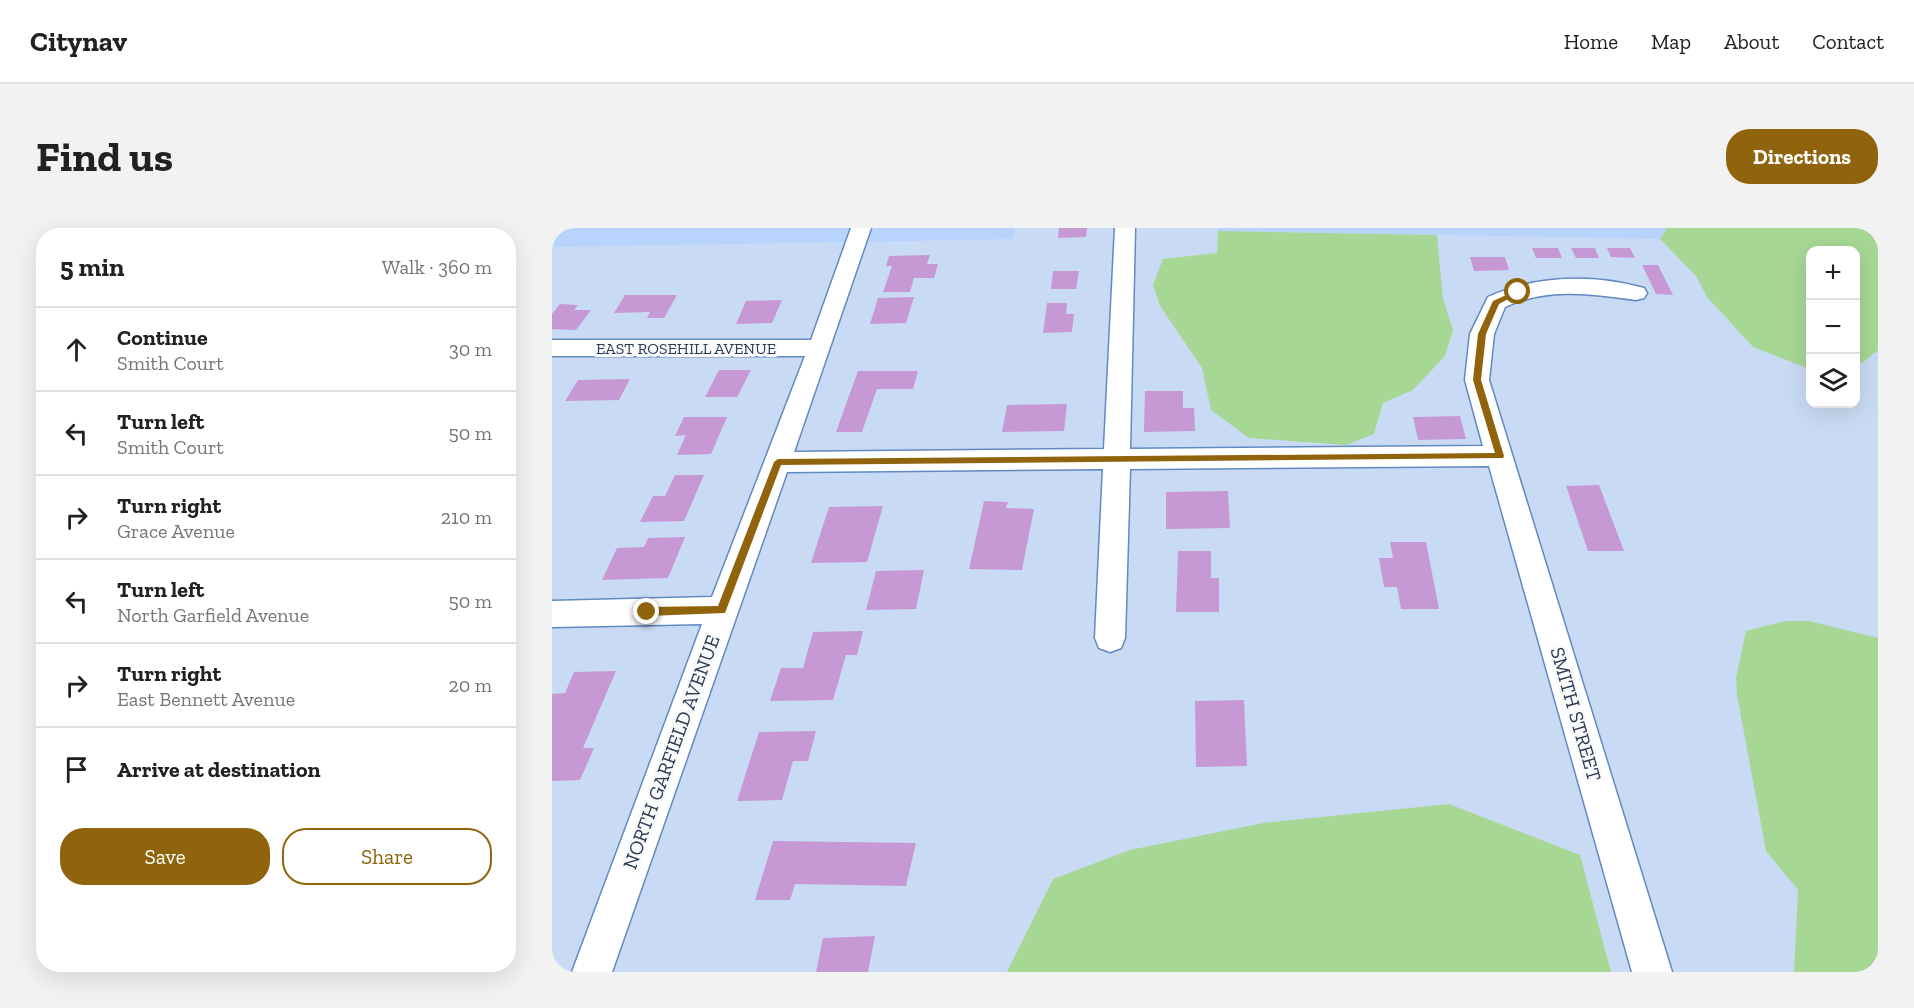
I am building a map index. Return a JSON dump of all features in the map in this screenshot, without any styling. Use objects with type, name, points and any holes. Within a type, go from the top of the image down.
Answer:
[{"type":"street","name":"NORTH GARFIELD AVENUE","points":[[592,972],[722,610],[820,348],[861,228]]},
{"type":"street","points":[[1110,638],[1125,228]]},
{"type":"street","name":"SMITH STREET","points":[[1636,293],[1579,285],[1518,292],[1496,302],[1482,334],[1477,380],[1652,972]]},
{"type":"street","name":"EAST ROSEHILL AVENUE","points":[[552,348],[820,348]]},
{"type":"street","points":[[778,462],[1500,456]]},
{"type":"street","points":[[552,614],[722,610]]},
{"type":"shaded area","points":[[552,228],[851,228],[846,242],[552,247]]},
{"type":"shaded area","points":[[870,228],[1015,228],[1013,239],[865,242]]},
{"type":"shaded area","points":[[1218,228],[1667,228],[1660,239],[1218,231]]},
{"type":"green space","points":[[1667,228],[1878,228],[1878,351],[1860,364],[1860,246],[1806,246],[1806,367],[1753,347],[1707,297],[1696,276],[1660,239]]},
{"type":"green space","points":[[1218,231],[1437,235],[1443,299],[1453,330],[1445,356],[1413,390],[1383,403],[1374,434],[1346,445],[1249,438],[1211,410],[1202,368],[1160,306],[1153,285],[1163,259],[1217,253]]},
{"type":"green space","points":[[1786,621],[1809,621],[1878,638],[1878,972],[1794,972],[1798,890],[1766,851],[1737,695],[1736,678],[1746,631]]},
{"type":"green space","points":[[1449,804],[1580,855],[1611,972],[1007,972],[1053,879],[1130,850],[1263,823]]},
{"type":"building","points":[[1059,228],[1087,228],[1086,237],[1058,238]]},
{"type":"building","points":[[1532,248],[1558,248],[1562,258],[1536,258]]},
{"type":"building","points":[[1571,248],[1595,248],[1599,258],[1576,258]]},
{"type":"building","points":[[1607,248],[1630,248],[1635,258],[1611,257]]},
{"type":"building","points":[[930,255],[927,264],[938,264],[934,278],[914,278],[910,292],[883,292],[892,266],[886,266],[889,256]]},
{"type":"building","points":[[1470,257],[1505,257],[1509,270],[1474,271]]},
{"type":"building","points":[[1642,265],[1658,265],[1673,295],[1656,294]]},
{"type":"building","points":[[1053,271],[1079,271],[1076,289],[1051,289]]},
{"type":"building","points":[[625,295],[677,295],[664,318],[647,318],[650,312],[614,313]]},
{"type":"building","points":[[914,297],[906,323],[870,324],[878,298]]},
{"type":"building","points":[[782,300],[772,323],[736,324],[746,301]]},
{"type":"building","points":[[1047,303],[1067,303],[1066,314],[1074,314],[1072,332],[1043,333]]},
{"type":"building","points":[[560,304],[578,305],[574,310],[591,310],[576,330],[552,329],[552,314]]},
{"type":"building","points":[[719,370],[751,370],[737,397],[705,397]]},
{"type":"building","points":[[858,371],[918,371],[913,389],[877,389],[862,432],[836,432]]},
{"type":"building","points":[[630,379],[619,400],[565,401],[578,380]]},
{"type":"building","points":[[1145,391],[1183,391],[1183,408],[1194,408],[1195,431],[1144,432]]},
{"type":"building","points":[[1067,404],[1064,431],[1002,432],[1007,405]]},
{"type":"building","points":[[1460,416],[1466,439],[1418,440],[1413,417]]},
{"type":"building","points":[[684,417],[727,417],[711,454],[677,455],[686,435],[675,436]]},
{"type":"building","points":[[675,475],[704,475],[684,521],[640,522],[653,496],[665,496]]},
{"type":"building","points":[[1599,485],[1624,551],[1588,551],[1566,486]]},
{"type":"building","points":[[1228,491],[1230,528],[1166,529],[1166,492]]},
{"type":"building","points":[[984,501],[1008,502],[1006,508],[1034,509],[1022,570],[969,569]]},
{"type":"building","points":[[883,506],[867,562],[811,563],[829,507]]},
{"type":"building","points":[[685,537],[668,578],[602,580],[617,548],[644,547],[648,538]]},
{"type":"building","points":[[1390,542],[1426,542],[1439,609],[1401,609],[1397,587],[1384,587],[1379,558],[1393,558]]},
{"type":"building","points":[[1178,551],[1211,551],[1211,578],[1219,578],[1219,612],[1176,612]]},
{"type":"building","points":[[924,570],[916,609],[866,610],[876,571]]},
{"type":"building","points":[[863,631],[857,655],[846,655],[833,700],[770,701],[781,668],[803,668],[813,632]]},
{"type":"building","points":[[616,671],[583,748],[594,748],[580,780],[552,781],[552,694],[565,693],[574,672]]},
{"type":"building","points":[[1244,700],[1247,766],[1196,767],[1195,701]]},
{"type":"building","points":[[816,731],[808,761],[793,761],[782,800],[737,801],[759,732]]},
{"type":"building","points":[[773,841],[916,843],[906,886],[795,884],[790,900],[755,900]]},
{"type":"building","points":[[875,936],[868,972],[816,972],[823,938]]},
{"type":"route","points":[[647,612],[722,610],[778,462],[1500,456],[1477,380],[1482,334],[1496,302],[1518,292]]}]
